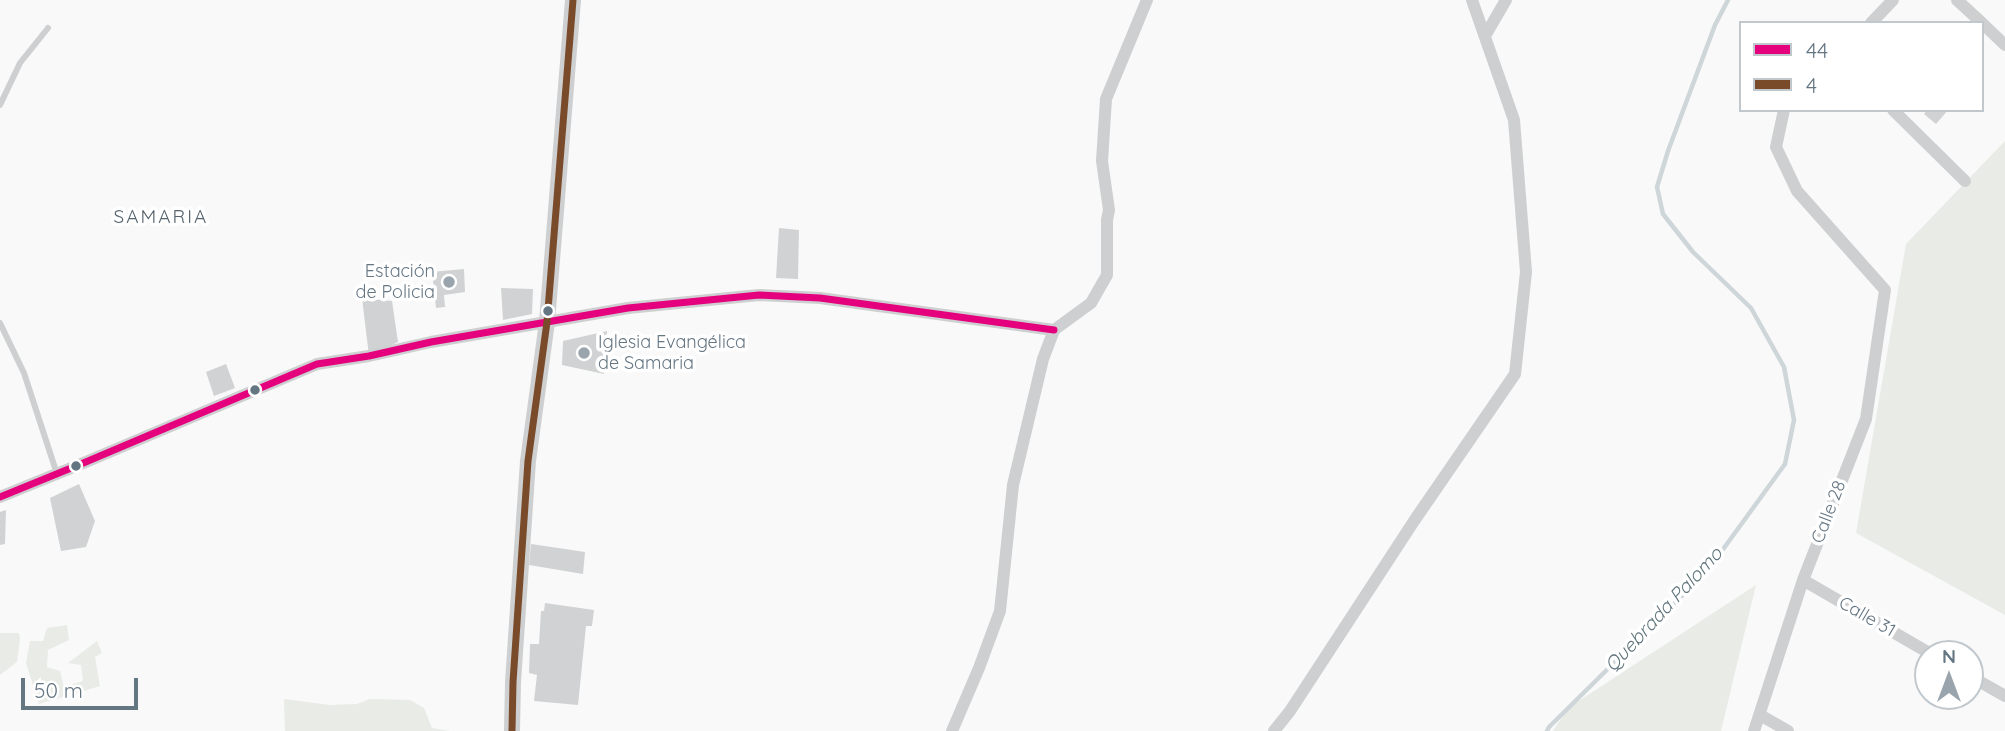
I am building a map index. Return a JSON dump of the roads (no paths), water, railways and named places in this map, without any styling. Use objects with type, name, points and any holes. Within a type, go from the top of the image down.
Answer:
[{"type":"street","points":[[512,731],[527,461],[547,322],[573,0]]},
{"type":"street","points":[[952,731],[1000,611],[1013,485],[1043,359],[1054,330],[1091,303],[1107,275],[1109,210],[1102,161],[1106,99],[1147,0]]},
{"type":"street","points":[[1274,731],[1515,374],[1525,272],[1514,120],[1472,0]]},
{"type":"street","points":[[1485,36],[1506,0]]},
{"type":"street","points":[[1873,21],[1893,0]]},
{"type":"street","points":[[1957,0],[1980,21]]},
{"type":"street","points":[[1984,25],[2005,45]]},
{"type":"street","name":"Calle 28","points":[[1754,731],[1803,580],[1866,419],[1885,290],[1797,191],[1776,147],[1784,112]]},
{"type":"street","points":[[1895,112],[1965,181]]},
{"type":"street","points":[[0,497],[317,364],[628,308],[759,295],[820,298],[1054,330]]},
{"type":"street","name":"Calle 31","points":[[1803,580],[1914,644]]},
{"type":"street","points":[[1984,684],[2005,696]]},
{"type":"street","points":[[1760,715],[1788,731]]},
{"type":"lane","points":[[0,105],[20,63],[48,27]]},
{"type":"lane","points":[[0,323],[24,373],[57,474]]},
{"type":"waterway","name":"Quebrada Palomo","points":[[1547,731],[1708,570],[1785,464],[1794,420],[1784,367],[1751,308],[1693,252],[1663,214],[1657,187],[1715,25],[1728,0]]},
{"type":"place","name":"Estación de Policia","points":[[449,282]]},
{"type":"place","name":"Iglesia Evangélica de Samaria","points":[[584,353]]},
{"type":"district","name":"SAMARIA","points":[[161,217]]}]
